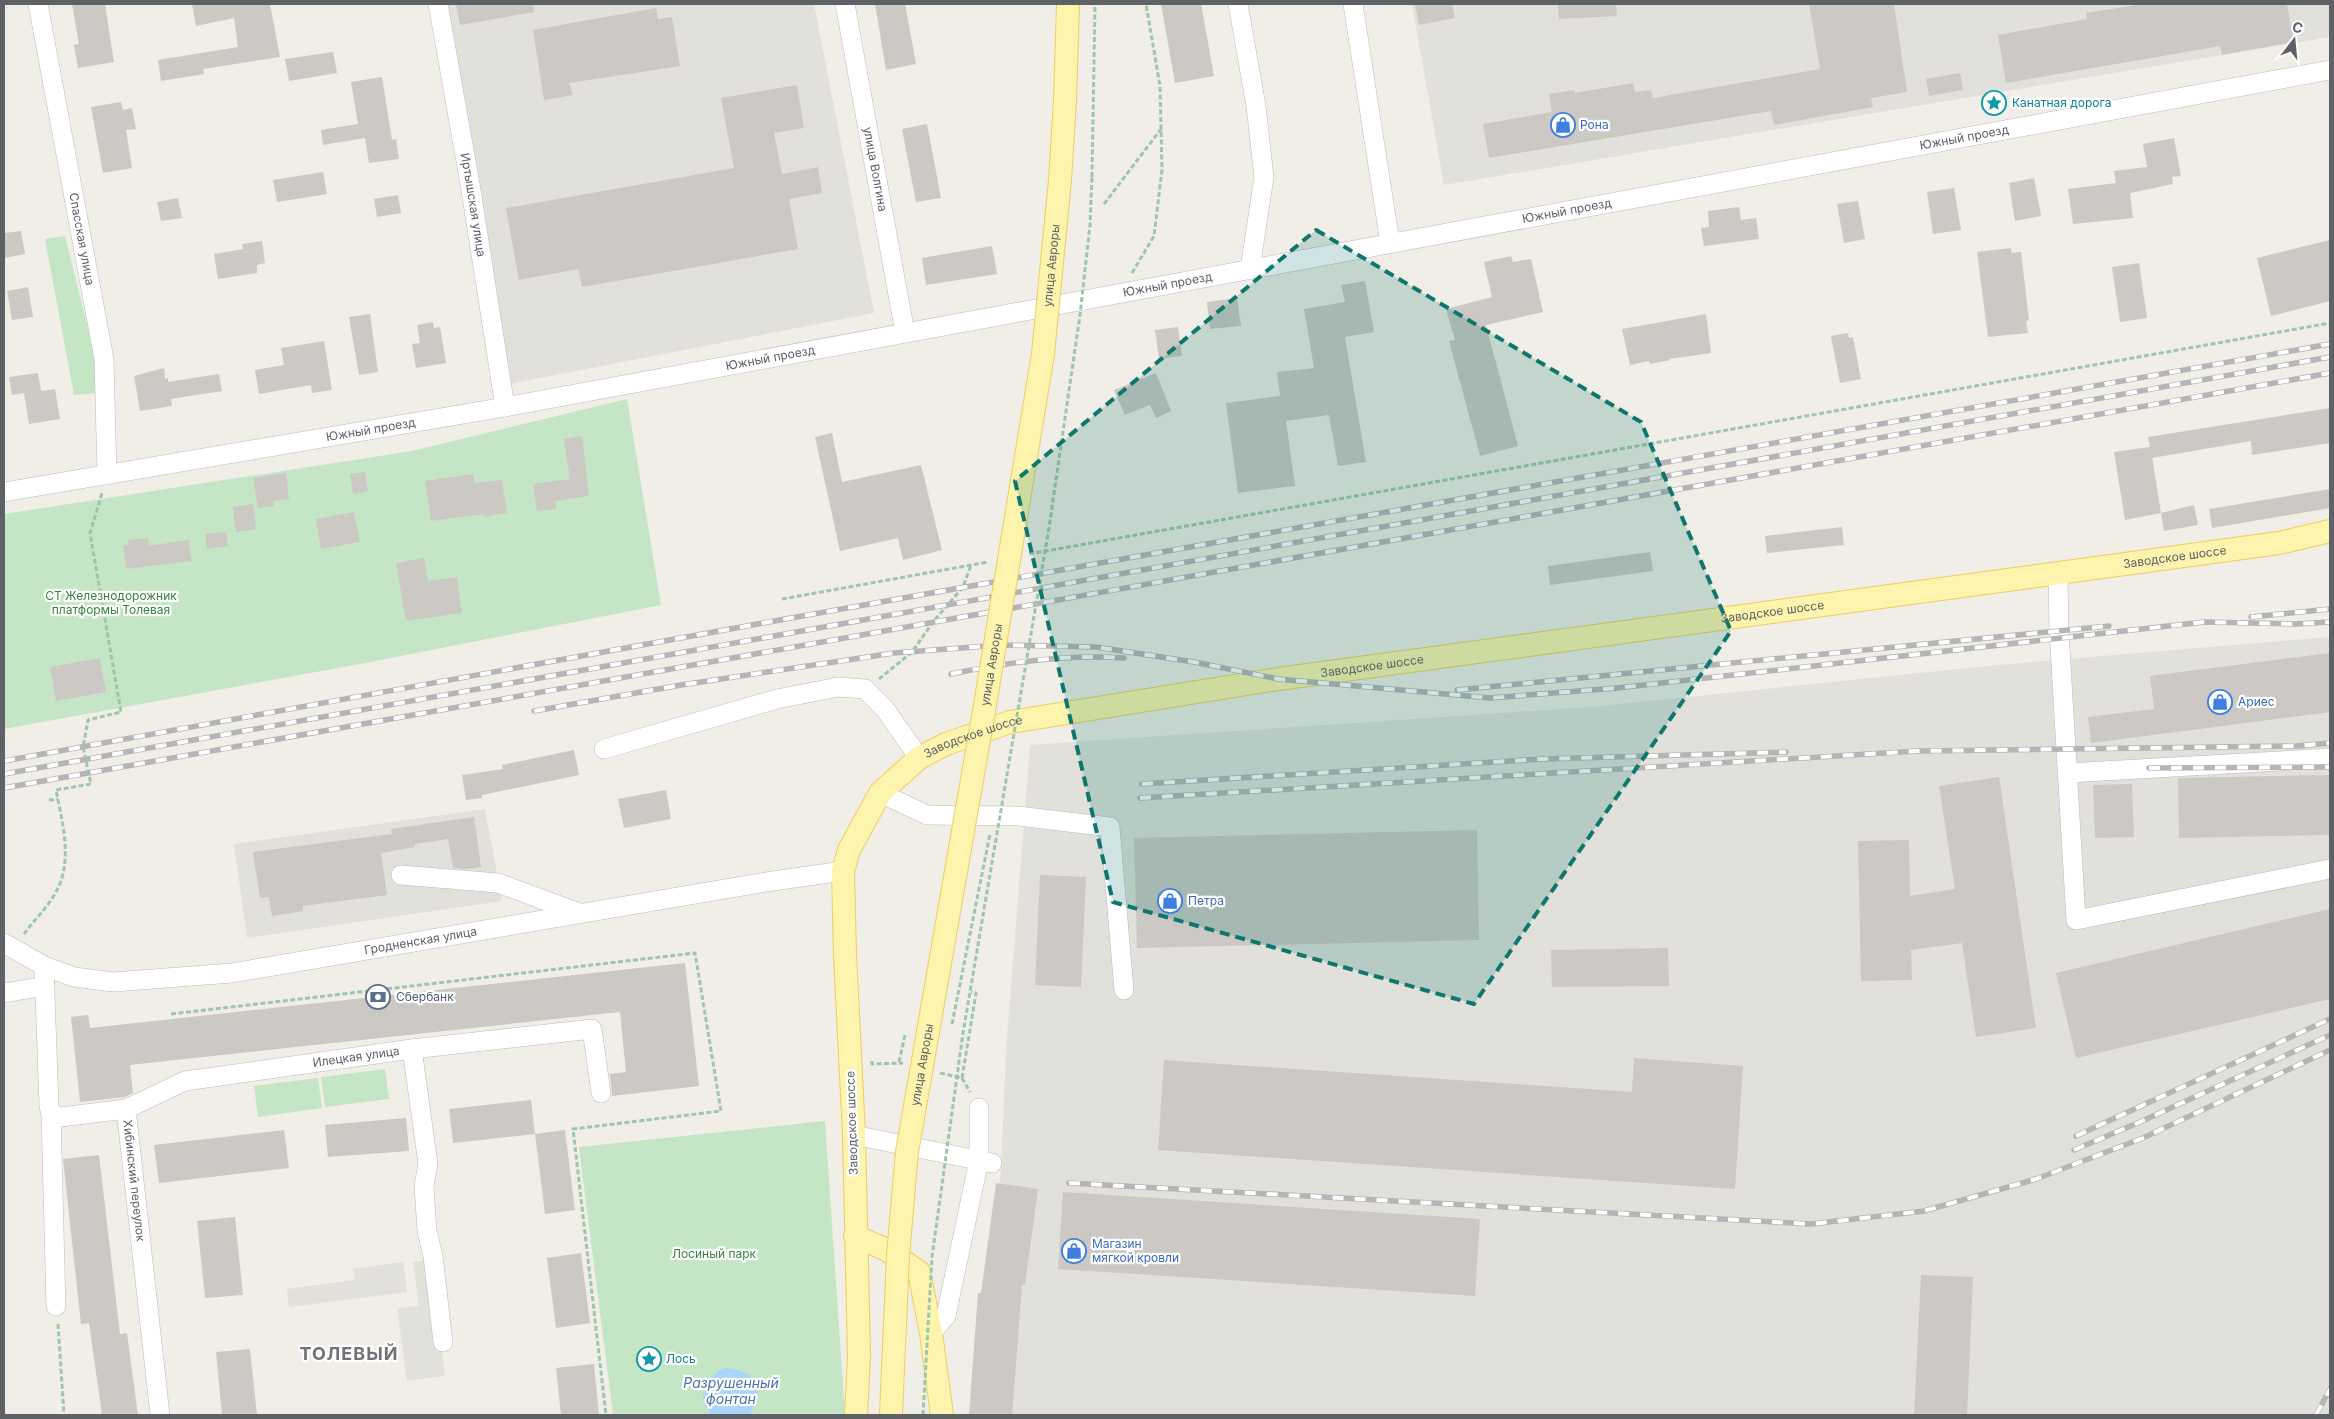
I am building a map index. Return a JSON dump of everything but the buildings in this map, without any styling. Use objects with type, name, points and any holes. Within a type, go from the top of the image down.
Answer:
[{"type":"main road","name":"улица Авроры","points":[[891,1415],[898,1255],[907,1152],[984,711],[1042,354],[1060,180],[1068,4]]},
{"type":"main road","name":"Заводское шоссе","points":[[856,1415],[859,1355],[854,1135],[843,872],[850,850],[880,793],[918,758],[946,744],[1010,722],[1278,680],[2058,575],[2279,543],[2330,531]]},
{"type":"main road","points":[[855,1236],[887,1250],[919,1272],[931,1332],[942,1415]]},
{"type":"street","name":"Спасская улица","points":[[38,4],[104,359],[107,475]]},
{"type":"street","name":"Иртышская улица","points":[[438,4],[470,184],[505,407]]},
{"type":"street","name":"улица Волгина","points":[[844,4],[905,333]]},
{"type":"street","points":[[1238,4],[1256,106],[1264,177],[1250,269]]},
{"type":"street","points":[[1353,4],[1390,243]]},
{"type":"street","name":"Южный проезд","points":[[4,492],[505,407],[2330,70]]},
{"type":"street","points":[[2058,575],[2076,920],[2330,869]]},
{"type":"street","points":[[604,749],[777,699],[838,686],[865,689],[885,709],[918,758]]},
{"type":"street","points":[[2068,773],[2330,758]]},
{"type":"street","points":[[880,793],[927,815],[1018,816],[1110,827],[1124,990]]},
{"type":"street","name":"Гродненская улица","points":[[10,946],[44,966],[74,977],[113,982],[232,973],[843,872]]},
{"type":"street","points":[[401,875],[498,883],[581,914]]},
{"type":"street","points":[[44,966],[49,1106],[51,1114],[56,1306]]},
{"type":"street","points":[[4,993],[45,986]]},
{"type":"street","name":"Илецкая улица","points":[[126,1109],[185,1081],[412,1049],[592,1029],[601,1093]]},
{"type":"street","points":[[412,1049],[428,1164],[424,1186],[427,1231],[433,1256],[443,1342]]},
{"type":"street","points":[[931,1332],[946,1316],[986,1161],[979,1108]]},
{"type":"street","name":"Хибинский переулок","points":[[51,1114],[61,1116],[126,1109],[160,1415]]},
{"type":"street","points":[[854,1135],[986,1161]]},
{"type":"path","points":[[924,1415],[932,1257],[963,1033],[1050,519],[1080,315],[1090,225],[1096,4]]},
{"type":"path","points":[[1120,293],[1154,236],[1162,170],[1160,86],[1146,4]]},
{"type":"path","points":[[1104,204],[1161,128]]},
{"type":"path","points":[[1020,556],[2330,323]]},
{"type":"path","points":[[10,946],[20,938],[58,890],[65,861],[64,832],[56,790],[91,784],[83,747],[88,720],[121,712],[90,533],[107,475]]},
{"type":"path","points":[[782,599],[991,561]]},
{"type":"path","points":[[865,689],[912,652],[933,622],[963,587],[971,565]]},
{"type":"path","points":[[49,800],[58,799]]},
{"type":"path","points":[[952,1026],[994,816]]},
{"type":"path","points":[[171,1014],[695,953],[721,1111],[573,1129],[606,1415]]},
{"type":"path","points":[[962,1078],[976,993],[971,992]]},
{"type":"path","points":[[942,1074],[944,1064]]},
{"type":"path","points":[[56,1306],[64,1415]]},
{"type":"highlighted area","points":[[1316,230],[1641,422],[1731,631],[1474,1004],[1113,902],[1015,481]]},
{"type":"shaded area","points":[[435,4],[814,4],[874,313],[509,384]]},
{"type":"shaded area","points":[[1412,4],[2330,4],[2330,37],[1444,185]]},
{"type":"shaded area","points":[[2330,637],[2330,1415],[977,1415],[1001,1169],[1006,1050],[1030,745],[1590,707],[1997,665]]},
{"type":"shaded area","points":[[485,809],[502,901],[247,938],[234,844]]},
{"type":"shaded area","points":[[430,1260],[445,1376],[407,1381],[397,1308],[419,1306],[413,1262]]},
{"type":"shaded area","points":[[403,1262],[407,1292],[289,1307],[287,1289],[355,1280],[353,1269]]},
{"type":"green space","points":[[65,236],[96,361],[96,393],[74,395],[45,239]]},
{"type":"green space","name":"СТ Железнодорожник платформы Толевая","points":[[627,399],[661,605],[360,664],[4,729],[4,514],[412,451]]},
{"type":"green space","points":[[385,1069],[389,1099],[325,1107],[321,1077]]},
{"type":"green space","points":[[318,1078],[322,1108],[258,1117],[254,1086]]},
{"type":"green space","name":"Лосиный парк","points":[[825,1121],[845,1415],[613,1415],[579,1147]]},
{"type":"water","name":"Разрушенный фонтан","points":[[724,1368],[743,1372],[755,1382],[758,1389],[758,1397],[749,1415],[712,1415],[707,1408],[703,1395],[704,1388],[711,1377]]},
{"type":"railway","points":[[4,761],[763,623],[2330,344]]},
{"type":"railway","points":[[4,774],[2330,357]]},
{"type":"railway","points":[[4,788],[2330,373]]},
{"type":"railway","points":[[2251,617],[2330,609]]},
{"type":"railway","points":[[534,711],[681,685],[894,653],[1000,645],[1096,647],[1194,662],[1278,679],[1490,698],[1617,688],[2204,622],[2295,624],[2330,622]]},
{"type":"railway","points":[[1457,690],[2109,626]]},
{"type":"railway","points":[[951,674],[1037,660],[1081,657],[1124,658]]},
{"type":"railway","points":[[1140,798],[1918,751],[2296,746],[2330,743]]},
{"type":"railway","points":[[1142,784],[1542,759],[1786,752]]},
{"type":"railway","points":[[2149,768],[2330,767]]},
{"type":"railway","points":[[2076,1136],[2330,1019]]},
{"type":"railway","points":[[2074,1150],[2140,1122],[2330,1035]]},
{"type":"railway","points":[[1069,1183],[1811,1224],[1924,1211],[2036,1179],[2143,1138],[2330,1050]]},
{"type":"railway","points":[[2316,1415],[2330,1389]]},
{"type":"place","name":"Канатная дорога","points":[[1994,103]]},
{"type":"place","name":"Рона","points":[[1563,125]]},
{"type":"place","name":"Ариес","points":[[2220,702]]},
{"type":"place","name":"Петра","points":[[1170,901]]},
{"type":"place","name":"Сбербанк","points":[[378,997]]},
{"type":"place","name":"Магазин мягкой кровли","points":[[1074,1251]]},
{"type":"place","name":"Лось","points":[[649,1359]]},
{"type":"district","name":"ТОЛЕВЫЙ","points":[[349,1354]]}]
